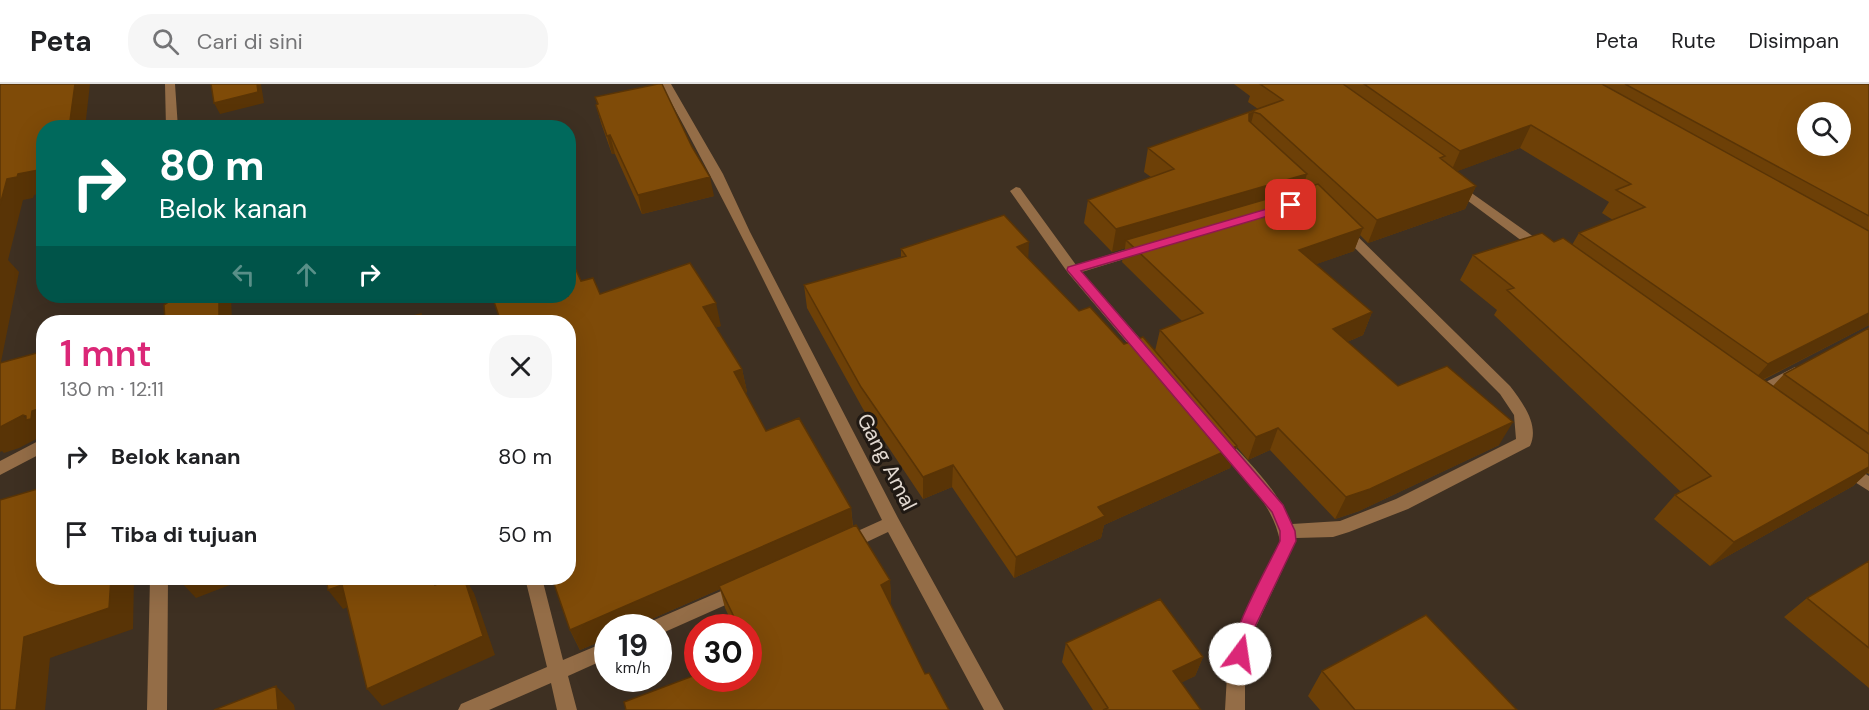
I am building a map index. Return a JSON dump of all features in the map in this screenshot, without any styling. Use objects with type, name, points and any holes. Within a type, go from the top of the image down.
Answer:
[{"type":"street","points":[[170,84],[172,120]]},
{"type":"street","name":"Gang Amal","points":[[666,84],[717,174],[744,232],[892,523],[994,710]]},
{"type":"street","points":[[1449,182],[1555,258]]},
{"type":"street","points":[[1016,191],[1073,270],[1156,367]]},
{"type":"street","points":[[1287,531],[1333,530],[1343,527],[1402,504],[1524,442],[1522,414],[1505,390],[1330,215]]},
{"type":"street","points":[[1073,270],[1153,246]]},
{"type":"street","points":[[1747,397],[1808,364]]},
{"type":"street","points":[[1210,429],[1278,509],[1287,531],[1288,541],[1244,633],[1236,675],[1235,710]]},
{"type":"street","points":[[0,470],[36,449]]},
{"type":"street","points":[[1832,458],[1869,485]]},
{"type":"street","points":[[828,552],[892,523]]},
{"type":"street","points":[[157,710],[159,585]]},
{"type":"street","points":[[535,585],[567,710]]},
{"type":"street","points":[[672,621],[754,585]]},
{"type":"street","points":[[468,710],[594,655]]},
{"type":"building","points":[[0,84],[75,84],[70,120],[36,120],[36,171],[7,179],[0,205]]},
{"type":"building","points":[[211,84],[257,84],[258,92],[214,103]]},
{"type":"building","points":[[662,84],[692,147],[710,177],[638,195],[610,135],[607,136],[595,97]]},
{"type":"building","points":[[1260,84],[1343,84],[1445,156],[1440,158],[1476,186],[1377,220],[1260,114],[1254,112],[1249,114],[1249,121],[1307,174],[1116,229],[1088,200],[1174,169],[1148,148],[1283,100]]},
{"type":"building","points":[[1364,84],[1602,84],[1869,231],[1869,313],[1768,364],[1579,233],[1645,207],[1616,190],[1631,184],[1531,125],[1460,151]]},
{"type":"building","points":[[1625,84],[1869,84],[1869,216]]},
{"type":"building","points":[[1318,184],[1363,228],[1299,250],[1372,312],[1333,329],[1398,386],[1447,366],[1513,422],[1370,489],[1346,497],[1278,428],[1256,437],[1160,330],[1203,313],[1126,240]]},
{"type":"building","points":[[1004,215],[1029,242],[1017,247],[1079,311],[1090,307],[1124,344],[1143,337],[1237,446],[1098,507],[1105,516],[1016,557],[953,465],[923,477],[861,387],[804,285],[906,256],[901,249]]},
{"type":"building","points":[[1542,233],[1554,242],[1563,238],[1869,454],[1869,467],[1734,542],[1675,495],[1711,476],[1507,290],[1514,288],[1473,255]]},
{"type":"building","points":[[690,263],[716,303],[703,307],[742,369],[734,372],[766,431],[799,418],[851,508],[607,614],[594,614],[594,620],[570,630],[554,585],[576,585],[576,315],[499,315],[494,303],[576,303],[576,270],[581,281],[593,278],[600,294]]},
{"type":"building","points":[[167,303],[219,303],[219,315],[165,315],[164,305]]},
{"type":"building","points":[[1869,328],[1869,434],[1784,374]]},
{"type":"building","points":[[36,353],[36,410],[32,411],[31,419],[26,420],[26,416],[23,415],[0,427],[0,363]]},
{"type":"building","points":[[36,489],[36,585],[111,585],[109,608],[24,637],[16,710],[0,710],[0,500]]},
{"type":"building","points":[[856,525],[890,580],[881,585],[925,674],[929,673],[949,710],[626,710],[624,702],[650,692],[672,692],[672,684],[684,679],[684,692],[762,692],[762,614],[733,614],[719,586]]},
{"type":"building","points":[[1869,561],[1869,648],[1807,598]]},
{"type":"building","points":[[327,585],[342,585],[328,590]]},
{"type":"building","points":[[342,585],[466,585],[483,636],[367,689]]},
{"type":"building","points":[[1160,599],[1203,657],[1173,671],[1201,710],[1103,710],[1108,708],[1066,643]]},
{"type":"building","points":[[1426,615],[1517,710],[1355,710],[1322,671]]},
{"type":"building","points":[[276,686],[278,710],[214,710]]},
{"type":"route","points":[[1240,654],[1244,633],[1288,541],[1287,531],[1278,509],[1073,270],[1291,205]]}]
